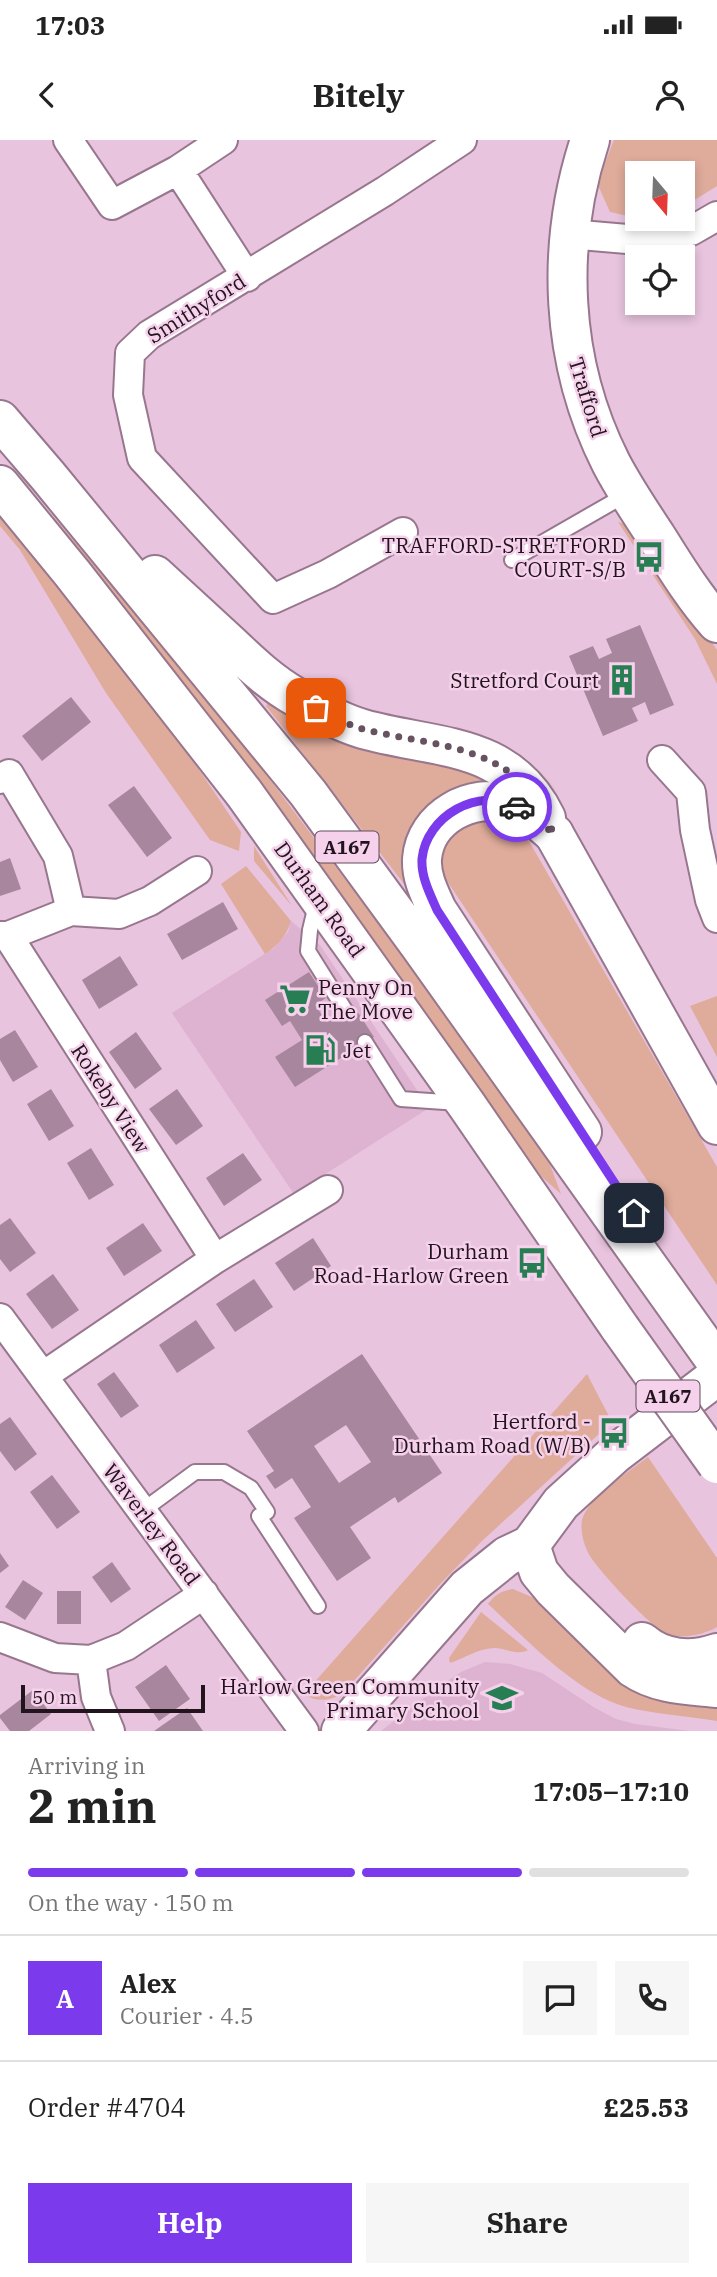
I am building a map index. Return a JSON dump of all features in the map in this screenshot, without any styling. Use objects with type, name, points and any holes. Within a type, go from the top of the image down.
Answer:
[{"type":"main road","name":"Trafford","points":[[590,140],[574,199],[569,234],[567,296],[576,365],[597,431],[628,493],[701,605],[717,623]]},
{"type":"main road","name":"A167","points":[[0,419],[308,793],[717,1363]]},
{"type":"main road","points":[[48,476],[265,677],[293,696],[340,721],[363,729],[471,753],[492,762],[528,787],[539,802],[554,834],[717,1125]]},
{"type":"main road","name":"Durham Road","points":[[0,485],[244,793],[466,1104],[717,1464]]},
{"type":"main road","points":[[554,834],[512,804],[486,801],[460,807],[436,826],[427,842],[422,858],[424,878],[437,910],[634,1213],[668,1294]]},
{"type":"main road","points":[[341,1731],[467,1588],[507,1556],[530,1545],[561,1503],[615,1454],[717,1376]]},
{"type":"main road","points":[[690,1427],[717,1476]]},
{"type":"main road","points":[[530,1545],[557,1558],[573,1571],[645,1644],[657,1652],[673,1658],[717,1653]]},
{"type":"main road","points":[[530,1545],[539,1572],[546,1581],[633,1668],[659,1681],[717,1688]]},
{"type":"street","points":[[68,140],[112,205],[178,170],[223,140]]},
{"type":"street","name":"Smithyford","points":[[403,532],[328,574],[273,598],[142,458],[128,395],[130,352],[149,335],[247,277],[462,140]]},
{"type":"street","points":[[178,170],[247,277]]},
{"type":"street","points":[[569,234],[650,241],[691,231],[717,216]]},
{"type":"street","points":[[662,760],[691,792],[695,830],[707,888],[717,918]]},
{"type":"street","points":[[0,779],[9,774],[58,856],[71,911]]},
{"type":"street","name":"Rokeby View","points":[[197,871],[149,901],[119,914],[71,911],[4,936],[215,1259]]},
{"type":"street","points":[[43,1376],[215,1259],[328,1190]]},
{"type":"street","name":"Waverley Road","points":[[0,1318],[304,1731]]},
{"type":"street","points":[[0,1637],[55,1658],[91,1660],[126,1646],[204,1594]]},
{"type":"street","points":[[91,1660],[96,1697],[110,1731]]},
{"type":"lane","points":[[512,560],[628,493]]},
{"type":"lane","points":[[318,897],[307,951],[345,1010]]},
{"type":"lane","points":[[365,1042],[401,1099],[466,1104]]},
{"type":"lane","points":[[142,1511],[195,1472],[224,1472],[251,1488],[267,1512],[259,1516],[318,1606]]},
{"type":"shaded area","points":[[614,140],[717,140],[717,186],[695,200],[695,161],[625,161],[625,215],[610,212],[597,183]]},
{"type":"shaded area","points":[[47,509],[228,724],[540,1138],[561,1194],[524,1161]]},
{"type":"shaded area","points":[[0,512],[173,731],[241,832],[239,851],[210,840],[106,693],[20,550],[0,526]]},
{"type":"shaded area","points":[[618,522],[630,525],[717,650],[717,684],[695,639]]},
{"type":"shaded area","points":[[270,698],[433,755],[509,787],[489,790],[408,889],[266,706]]},
{"type":"shaded area","points":[[493,817],[519,828],[530,843],[717,1167],[717,1285],[443,875],[439,851],[463,824]]},
{"type":"shaded area","points":[[254,846],[292,906],[254,861]]},
{"type":"shaded area","points":[[246,866],[291,921],[281,940],[265,954],[221,884]]},
{"type":"shaded area","points":[[291,921],[320,945],[429,1108],[294,1194],[172,1013],[274,948],[288,932]]},
{"type":"shaded area","points":[[717,996],[717,1057],[690,1006]]},
{"type":"shaded area","points":[[587,1374],[612,1422],[482,1541],[344,1692],[324,1700],[304,1694]]},
{"type":"shaded area","points":[[648,1457],[717,1558],[717,1627],[692,1636],[671,1635],[658,1628],[604,1574],[584,1543],[582,1520],[592,1502]]},
{"type":"shaded area","points":[[513,1589],[534,1598],[545,1609],[552,1603],[717,1702],[717,1721],[626,1707],[589,1690],[552,1663],[488,1604],[499,1594]]},
{"type":"shaded area","points":[[481,1612],[528,1650],[520,1652],[488,1649],[450,1663],[449,1658]]},
{"type":"shaded area","name":"Harlow Green Community Primary School","points":[[485,1662],[510,1664],[542,1673],[616,1719],[690,1731],[381,1731],[461,1672]]},
{"type":"building","name":"Stretford Court","points":[[640,625],[674,705],[650,715],[645,702],[632,708],[638,721],[603,736],[569,656],[593,646],[599,659],[612,653],[606,639]]},
{"type":"building","points":[[71,697],[91,722],[42,761],[22,736]]},
{"type":"building","points":[[134,786],[172,838],[147,857],[108,805]]},
{"type":"building","points":[[10,858],[21,889],[0,896],[0,862]]},
{"type":"building","points":[[223,902],[238,929],[182,960],[167,934]]},
{"type":"building","points":[[120,956],[138,985],[99,1009],[82,980]]},
{"type":"building","name":"Jet","points":[[309,972],[326,998],[315,1005],[327,1022],[353,1005],[374,1037],[295,1087],[275,1057],[302,1040],[290,1021],[282,1026],[265,1000]]},
{"type":"building","points":[[15,1030],[38,1067],[13,1082],[0,1060],[0,1039]]},
{"type":"building","points":[[136,1032],[162,1069],[135,1089],[109,1052]]},
{"type":"building","points":[[51,1089],[74,1126],[49,1141],[27,1104]]},
{"type":"building","points":[[177,1089],[203,1126],[176,1145],[149,1109]]},
{"type":"building","points":[[91,1148],[114,1185],[89,1200],[67,1163]]},
{"type":"building","points":[[243,1153],[262,1180],[224,1206],[206,1178]]},
{"type":"building","points":[[10,1218],[36,1253],[10,1272],[0,1259],[0,1225]]},
{"type":"building","points":[[143,1223],[162,1251],[124,1276],[106,1248]]},
{"type":"building","points":[[313,1238],[331,1266],[294,1291],[275,1263]]},
{"type":"building","points":[[53,1274],[79,1310],[52,1329],[26,1294]]},
{"type":"building","points":[[254,1279],[273,1307],[235,1332],[216,1304]]},
{"type":"building","points":[[196,1320],[215,1348],[177,1373],[159,1345]]},
{"type":"building","points":[[362,1354],[442,1473],[398,1503],[395,1497],[350,1527],[371,1558],[337,1581],[294,1518],[311,1507],[292,1478],[275,1489],[266,1476],[274,1471],[247,1431]],"holes":[[[346,1425],[371,1462],[339,1483],[314,1446]]]},
{"type":"building","points":[[114,1372],[139,1406],[121,1418],[97,1384]]},
{"type":"building","points":[[10,1417],[37,1454],[15,1471],[0,1451],[0,1424]]},
{"type":"building","points":[[52,1475],[80,1512],[57,1529],[30,1492]]},
{"type":"building","points":[[0,1553],[9,1566],[0,1573]]},
{"type":"building","points":[[112,1562],[131,1589],[111,1603],[92,1577]]},
{"type":"building","points":[[23,1580],[43,1593],[25,1620],[5,1607]]},
{"type":"building","points":[[57,1591],[81,1591],[81,1624],[57,1624]]},
{"type":"building","points":[[166,1665],[190,1699],[159,1721],[135,1687]]},
{"type":"building","points":[[33,1690],[51,1714],[29,1731],[10,1731],[0,1715]]},
{"type":"building","points":[[187,1708],[203,1731],[154,1731]]},
{"type":"way so far","points":[[316,708],[363,729],[437,744],[492,762],[528,787],[539,802],[554,834],[517,807]]},
{"type":"place","name":"TRAFFORD-STRETFORD COURT-S/B","points":[[649,557]]},
{"type":"place","name":"Stretford Court","points":[[622,680]]},
{"type":"place","name":"Penny On The Move","points":[[295,999]]},
{"type":"place","name":"Jet","points":[[320,1050]]},
{"type":"place","name":"Durham Road-Harlow Green","points":[[532,1263]]},
{"type":"place","name":"Hertford - Durham Road (W/B)","points":[[614,1433]]},
{"type":"place","name":"Harlow Green Community Primary School","points":[[502,1698]]},
{"type":"route","points":[[517,807],[495,800],[478,801],[447,815],[436,826],[422,858],[427,889],[437,910],[634,1213]]}]
